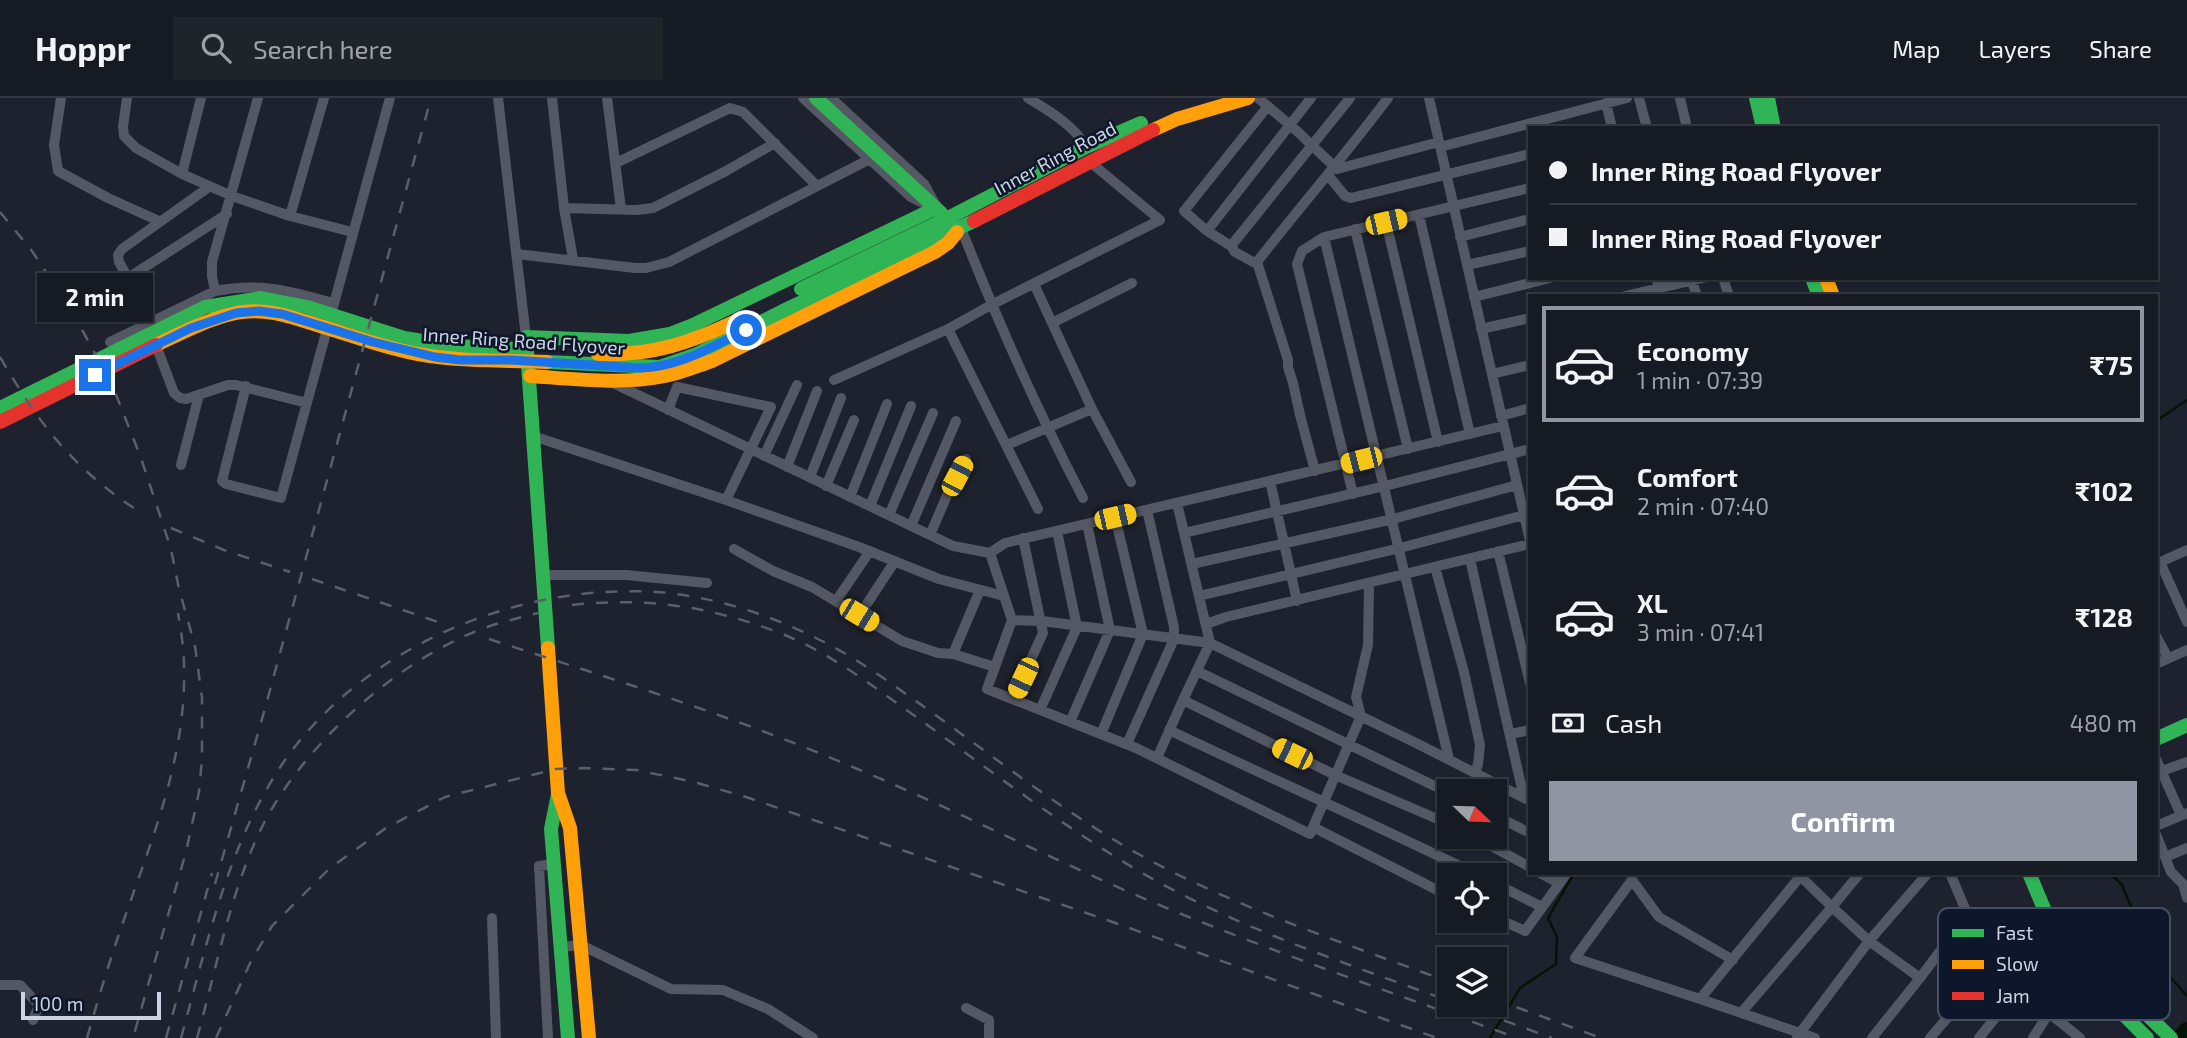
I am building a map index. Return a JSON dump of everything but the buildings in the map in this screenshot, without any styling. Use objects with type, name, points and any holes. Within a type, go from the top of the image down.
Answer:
[{"type":"main road","points":[[817,98],[947,219]]},
{"type":"main road","name":"Inner Ring Road","points":[[947,219],[1086,147],[1162,113],[1210,98]]},
{"type":"main road","name":"Inner Ring Road","points":[[961,228],[1139,136],[1177,119],[1248,98]]},
{"type":"main road","points":[[1756,98],[1763,126]]},
{"type":"main road","points":[[1768,98],[1774,126]]},
{"type":"main road","points":[[589,1038],[570,828],[558,793],[526,337],[629,341],[670,334],[936,208]]},
{"type":"main road","name":"Inner Ring Road Flyover","points":[[0,422],[191,328],[236,313],[259,311],[282,314],[396,348],[452,359],[659,367],[697,354],[789,308],[936,232],[947,219]]},
{"type":"main road","points":[[530,376],[608,381],[662,377],[712,361],[935,252],[948,243],[961,228]]},
{"type":"main road","name":"Inner Ring Road Flyover","points":[[0,408],[205,307],[261,298],[307,307],[404,338],[454,346],[613,355],[651,353],[705,336],[936,232],[961,228]]},
{"type":"main road","points":[[2158,738],[2187,726]]},
{"type":"main road","points":[[558,793],[551,829],[568,1038]]},
{"type":"main road","points":[[2021,875],[2038,908]]},
{"type":"main road","points":[[2030,875],[2044,908]]},
{"type":"main road","points":[[2129,1020],[2147,1038]]},
{"type":"main road","points":[[2153,1020],[2171,1038]]},
{"type":"street","points":[[61,98],[54,145],[58,171],[159,222]]},
{"type":"street","points":[[127,98],[123,127],[124,136],[129,143],[209,187],[290,216],[352,232]]},
{"type":"street","points":[[182,174],[201,98]]},
{"type":"street","points":[[215,291],[212,262],[258,98]]},
{"type":"street","points":[[290,216],[324,98]]},
{"type":"street","points":[[246,386],[222,481],[281,498],[390,98]]},
{"type":"street","points":[[498,98],[526,337]]},
{"type":"street","points":[[552,98],[564,208],[573,260]]},
{"type":"street","points":[[607,98],[621,209]]},
{"type":"street","points":[[803,98],[911,197],[936,208]]},
{"type":"street","points":[[831,98],[928,189],[936,208]]},
{"type":"street","points":[[1028,98],[1043,101],[1076,132],[1086,147]]},
{"type":"street","points":[[1258,98],[1312,144],[1332,171],[1345,196],[1351,198],[1528,154]]},
{"type":"street","points":[[1207,231],[1311,98]]},
{"type":"street","points":[[1231,246],[1350,98]]},
{"type":"street","points":[[1257,262],[1388,98]]},
{"type":"street","points":[[1429,98],[1502,421],[1522,491],[1528,533]]},
{"type":"street","points":[[1332,171],[1627,98]]},
{"type":"street","points":[[1639,98],[1646,126]]},
{"type":"street","points":[[1681,98],[1687,126]]},
{"type":"street","points":[[1606,103],[1612,126]]},
{"type":"street","points":[[1257,262],[1235,252],[1231,246],[1207,231],[1184,211],[1268,106]]},
{"type":"street","points":[[616,163],[730,108],[743,112],[817,186]]},
{"type":"street","points":[[564,208],[645,209],[661,205],[775,143]]},
{"type":"street","points":[[517,254],[635,268],[657,266],[870,159]]},
{"type":"street","points":[[834,380],[948,329],[1160,220],[1090,162]]},
{"type":"street","points":[[209,187],[122,249],[118,255],[174,393],[186,399],[228,385],[246,386],[307,403]]},
{"type":"street","points":[[1353,494],[1297,264],[1302,251],[1324,237],[1528,188]]},
{"type":"street","points":[[128,278],[227,214]]},
{"type":"street","points":[[1419,215],[1470,434]]},
{"type":"street","points":[[1460,237],[1528,220]]},
{"type":"street","points":[[1386,222],[1438,442]]},
{"type":"street","points":[[961,228],[991,305],[1047,429],[1083,498]]},
{"type":"street","points":[[1355,229],[1408,449]]},
{"type":"street","points":[[1324,237],[1400,548],[1448,760]]},
{"type":"street","points":[[1467,265],[1528,251]]},
{"type":"street","points":[[1257,262],[1288,360],[1315,471]]},
{"type":"street","points":[[1474,297],[1542,280]]},
{"type":"street","points":[[1633,294],[1691,280]]},
{"type":"street","points":[[1052,323],[1132,282]]},
{"type":"street","points":[[1034,284],[1092,409],[1131,482]]},
{"type":"street","points":[[110,342],[215,291],[256,286],[277,288],[333,303]]},
{"type":"street","points":[[1481,329],[1528,318]]},
{"type":"street","points":[[948,329],[1038,509]]},
{"type":"street","points":[[1492,374],[1528,365]]},
{"type":"street","points":[[608,381],[953,546],[990,553],[1004,543],[1023,538],[1470,434],[1528,409]]},
{"type":"street","points":[[764,456],[797,385]]},
{"type":"street","points":[[668,410],[677,387],[771,407],[726,500]]},
{"type":"street","points":[[787,467],[817,391]]},
{"type":"street","points":[[181,466],[199,395]]},
{"type":"street","points":[[810,478],[841,398]]},
{"type":"street","points":[[850,497],[887,404]]},
{"type":"street","points":[[870,506],[911,406]]},
{"type":"street","points":[[1007,445],[1092,409]]},
{"type":"street","points":[[889,515],[933,413]]},
{"type":"street","points":[[826,486],[854,420]]},
{"type":"street","points":[[911,526],[956,421]]},
{"type":"street","points":[[533,436],[726,500],[870,551],[939,579],[1004,596]]},
{"type":"street","points":[[1184,533],[1528,449]]},
{"type":"street","points":[[930,535],[966,459]]},
{"type":"street","points":[[1270,481],[1297,601]]},
{"type":"street","points":[[1192,564],[1522,491]]},
{"type":"street","points":[[1157,758],[1210,643],[1177,503]]},
{"type":"street","points":[[1127,744],[1174,639],[1171,614],[1147,510]]},
{"type":"street","points":[[1199,596],[1524,515]]},
{"type":"street","points":[[1101,734],[1143,634],[1115,517]]},
{"type":"street","points":[[1070,722],[1110,631],[1087,524]]},
{"type":"street","points":[[1040,710],[1077,627],[1057,531]]},
{"type":"street","points":[[1013,699],[1042,636],[1042,621],[1023,538]]},
{"type":"street","points":[[1206,624],[1528,543]]},
{"type":"street","points":[[734,549],[773,571],[812,587],[902,641],[995,667]]},
{"type":"street","points":[[2187,550],[2158,563],[2187,622]]},
{"type":"street","points":[[836,601],[870,551]]},
{"type":"street","points":[[1498,551],[1528,675]]},
{"type":"street","points":[[990,553],[1012,620],[987,689],[1127,744],[1310,834],[1361,716],[1356,696],[1368,645],[1368,584]]},
{"type":"street","points":[[1470,559],[1527,800]]},
{"type":"street","points":[[859,615],[895,561]]},
{"type":"street","points":[[1436,567],[1480,745],[1475,773]]},
{"type":"street","points":[[542,575],[626,575],[707,583]]},
{"type":"street","points":[[953,654],[980,590]]},
{"type":"street","points":[[1012,620],[1042,621],[1210,643],[1527,800]]},
{"type":"street","points":[[2158,640],[2168,658]]},
{"type":"street","points":[[2158,663],[2187,650]]},
{"type":"street","points":[[1197,671],[1437,787]]},
{"type":"street","points":[[1183,700],[1335,775],[1437,819]]},
{"type":"street","points":[[1169,730],[1454,863]]},
{"type":"street","points":[[1510,734],[1528,730]]},
{"type":"street","points":[[2162,771],[2187,762]]},
{"type":"street","points":[[2158,763],[2184,814],[2158,826]]},
{"type":"street","points":[[1507,822],[1528,832]]},
{"type":"street","points":[[1313,827],[1437,890]]},
{"type":"street","points":[[2158,839],[2171,872],[2185,883],[2187,898]]},
{"type":"street","points":[[2165,857],[2187,848]]},
{"type":"street","points":[[1497,849],[1528,866]]},
{"type":"street","points":[[548,1038],[539,866],[554,864]]},
{"type":"street","points":[[1543,875],[1559,884]]},
{"type":"street","points":[[1507,923],[1525,931],[1566,875]]},
{"type":"street","points":[[1700,999],[1799,875]]},
{"type":"street","points":[[1801,875],[1869,941],[1920,978]]},
{"type":"street","points":[[1741,1013],[1858,875]]},
{"type":"street","points":[[1798,1035],[1869,941],[1926,875]]},
{"type":"street","points":[[1951,875],[1964,908]]},
{"type":"street","points":[[1733,960],[1659,917],[1635,876],[1575,958],[1741,1013],[1798,1035],[1815,1038]]},
{"type":"street","points":[[1507,890],[1542,907]]},
{"type":"street","points":[[492,918],[496,1038]]},
{"type":"street","points":[[561,947],[581,945],[671,989],[723,990],[768,1009],[813,1038]]},
{"type":"street","points":[[1872,1038],[1938,954]]},
{"type":"street","points":[[0,985],[20,985],[30,995],[39,1005],[33,1020]]},
{"type":"street","points":[[966,1008],[989,1020],[989,1038]]},
{"type":"street","points":[[1930,1038],[1945,1020]]},
{"type":"street","points":[[1979,1038],[1993,1020]]},
{"type":"street","points":[[2034,1038],[2045,1020]]},
{"type":"street","points":[[2058,1020],[2080,1038]]},
{"type":"waterway","points":[[2158,420],[2187,400]]},
{"type":"waterway","points":[[1490,1038],[1520,988],[1556,964],[1557,937],[1548,918],[1573,875]]},
{"type":"waterway","points":[[2112,875],[2122,885],[2132,908]]},
{"type":"waterway","points":[[2170,977],[2187,996]]},
{"type":"waterway","points":[[2181,1038],[2187,1031]]},
{"type":"railway","points":[[215,884],[431,98]]},
{"type":"railway","points":[[0,212],[32,251],[73,313],[113,387],[141,458],[171,549],[195,646],[202,698],[199,792],[186,852],[133,1038]]},
{"type":"railway","points":[[0,357],[29,404],[60,444],[96,479],[140,512]]},
{"type":"railway","points":[[171,528],[224,550],[290,572]]},
{"type":"railway","points":[[312,579],[441,623]]},
{"type":"railway","points":[[181,1038],[219,901],[244,835],[277,772],[310,729],[349,691],[394,659],[442,633],[494,613],[548,599],[602,592],[656,592],[719,602],[760,614],[799,630],[832,646],[874,672],[1059,804],[1142,856],[1254,909],[1437,978]]},
{"type":"railway","points":[[572,605],[626,602],[678,606],[728,616],[799,641],[852,672],[1054,816],[1137,870],[1250,926],[1437,997]]},
{"type":"railway","points":[[87,1038],[111,957],[162,809],[179,738],[184,660],[178,613]]},
{"type":"railway","points":[[197,1038],[224,932],[250,854],[278,798],[300,768],[354,710],[417,662],[449,643],[482,629],[538,613]]},
{"type":"railway","points":[[489,639],[674,699],[810,749],[1174,911],[1517,1038]]},
{"type":"railway","points":[[216,1038],[251,961],[272,926],[330,868],[386,828],[445,797],[556,769],[584,768],[636,770],[694,782],[746,797],[1107,920],[1437,1038]]},
{"type":"railway","points":[[166,1038],[212,873]]},
{"type":"railway","points":[[1507,1004],[1601,1038]]},
{"type":"railway","points":[[1495,1017],[1552,1038]]},
{"type":"traffic: fast","points":[[816,98],[941,213]]},
{"type":"traffic: fast","points":[[1756,98],[1763,126]]},
{"type":"traffic: fast","points":[[1768,98],[1774,126]]},
{"type":"traffic: fast","points":[[801,289],[1086,147],[1141,123]]},
{"type":"traffic: fast","points":[[548,648],[526,337],[629,341],[670,334],[936,208]]},
{"type":"traffic: fast","points":[[547,362],[659,367],[697,354],[974,221]]},
{"type":"traffic: fast","points":[[1813,280],[1818,294]]},
{"type":"traffic: fast","points":[[0,408],[205,307],[261,298],[307,307],[404,338],[454,346],[518,349]]},
{"type":"traffic: fast","points":[[2158,738],[2187,725]]},
{"type":"traffic: fast","points":[[558,794],[551,829],[568,1038]]},
{"type":"traffic: fast","points":[[2030,875],[2044,908]]},
{"type":"traffic: fast","points":[[2129,1020],[2147,1038]]},
{"type":"traffic: fast","points":[[2153,1020],[2171,1038]]},
{"type":"traffic: slow","points":[[1153,130],[1177,119],[1248,98]]},
{"type":"traffic: slow","points":[[530,376],[615,381],[648,379],[683,371],[712,361],[935,252],[957,232]]},
{"type":"traffic: slow","points":[[1827,280],[1832,294]]},
{"type":"traffic: slow","points":[[156,345],[215,319],[236,313],[260,311],[295,318],[385,346],[434,357],[547,362]]},
{"type":"traffic: slow","points":[[598,354],[636,353],[670,346],[738,320]]},
{"type":"traffic: slow","points":[[548,648],[558,793],[570,828],[589,1038]]},
{"type":"traffic: jam","points":[[974,221],[1153,130]]},
{"type":"traffic: jam","points":[[0,422],[156,345]]},
{"type":"route","points":[[95,375],[191,328],[236,313],[259,311],[282,314],[417,354],[452,359],[640,368],[659,367],[679,361],[746,330]]}]
